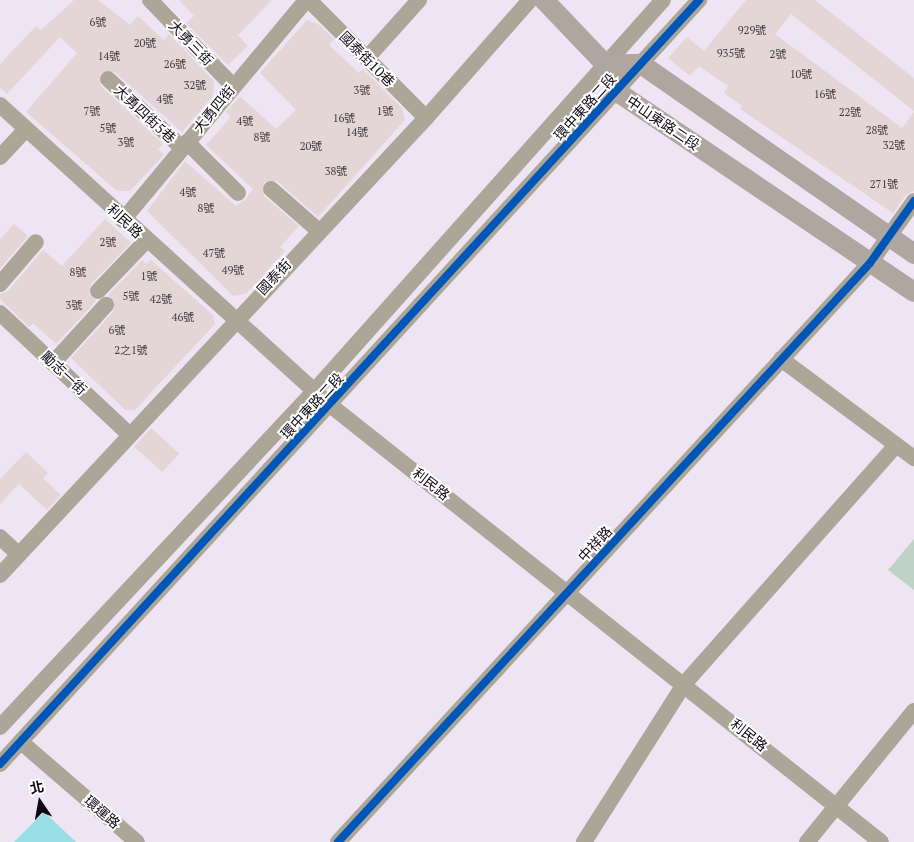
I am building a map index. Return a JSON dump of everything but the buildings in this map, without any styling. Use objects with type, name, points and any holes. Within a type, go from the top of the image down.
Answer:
[{"type":"main road","points":[[544,0],[606,65],[641,64],[914,254]]},
{"type":"main road","name":"中山東路二段","points":[[606,65],[616,91],[914,292]]},
{"type":"street","name":"大勇三街","points":[[150,0],[233,86]]},
{"type":"street","name":"大勇四街","points":[[123,220],[233,86],[308,0]]},
{"type":"street","name":"國泰街10巷","points":[[308,0],[426,118]]},
{"type":"street","points":[[367,58],[419,0]]},
{"type":"street","name":"國泰街","points":[[0,574],[128,433],[426,118],[530,0]]},
{"type":"street","name":"環中東路二段","points":[[0,727],[316,389],[663,0]]},
{"type":"street","name":"環中東路二段","points":[[0,764],[699,0]]},
{"type":"street","name":"大勇四街5巷","points":[[108,79],[238,193]]},
{"type":"street","name":"利民路","points":[[0,105],[146,241],[234,320],[316,389],[330,405],[685,683],[881,842]]},
{"type":"street","points":[[0,157],[26,129]]},
{"type":"street","points":[[271,189],[319,231]]},
{"type":"street","name":"中祥路","points":[[338,842],[870,263],[914,201]]},
{"type":"street","points":[[53,363],[146,241]]},
{"type":"street","points":[[0,284],[36,242]]},
{"type":"street","name":"勵志一街","points":[[0,313],[128,433]]},
{"type":"street","points":[[781,360],[914,458]]},
{"type":"street","points":[[584,842],[685,683],[896,445]]},
{"type":"street","points":[[0,537],[18,554]]},
{"type":"street","points":[[807,842],[914,711]]},
{"type":"street","name":"環運路","points":[[21,742],[137,842]]},
{"type":"green space","points":[[914,539],[914,590],[888,570]]},
{"type":"water","points":[[44,812],[76,842],[14,842]]},
{"type":"cycle path","points":[[0,764],[699,0]]},
{"type":"cycle path","points":[[338,842],[870,263],[914,201]]}]
